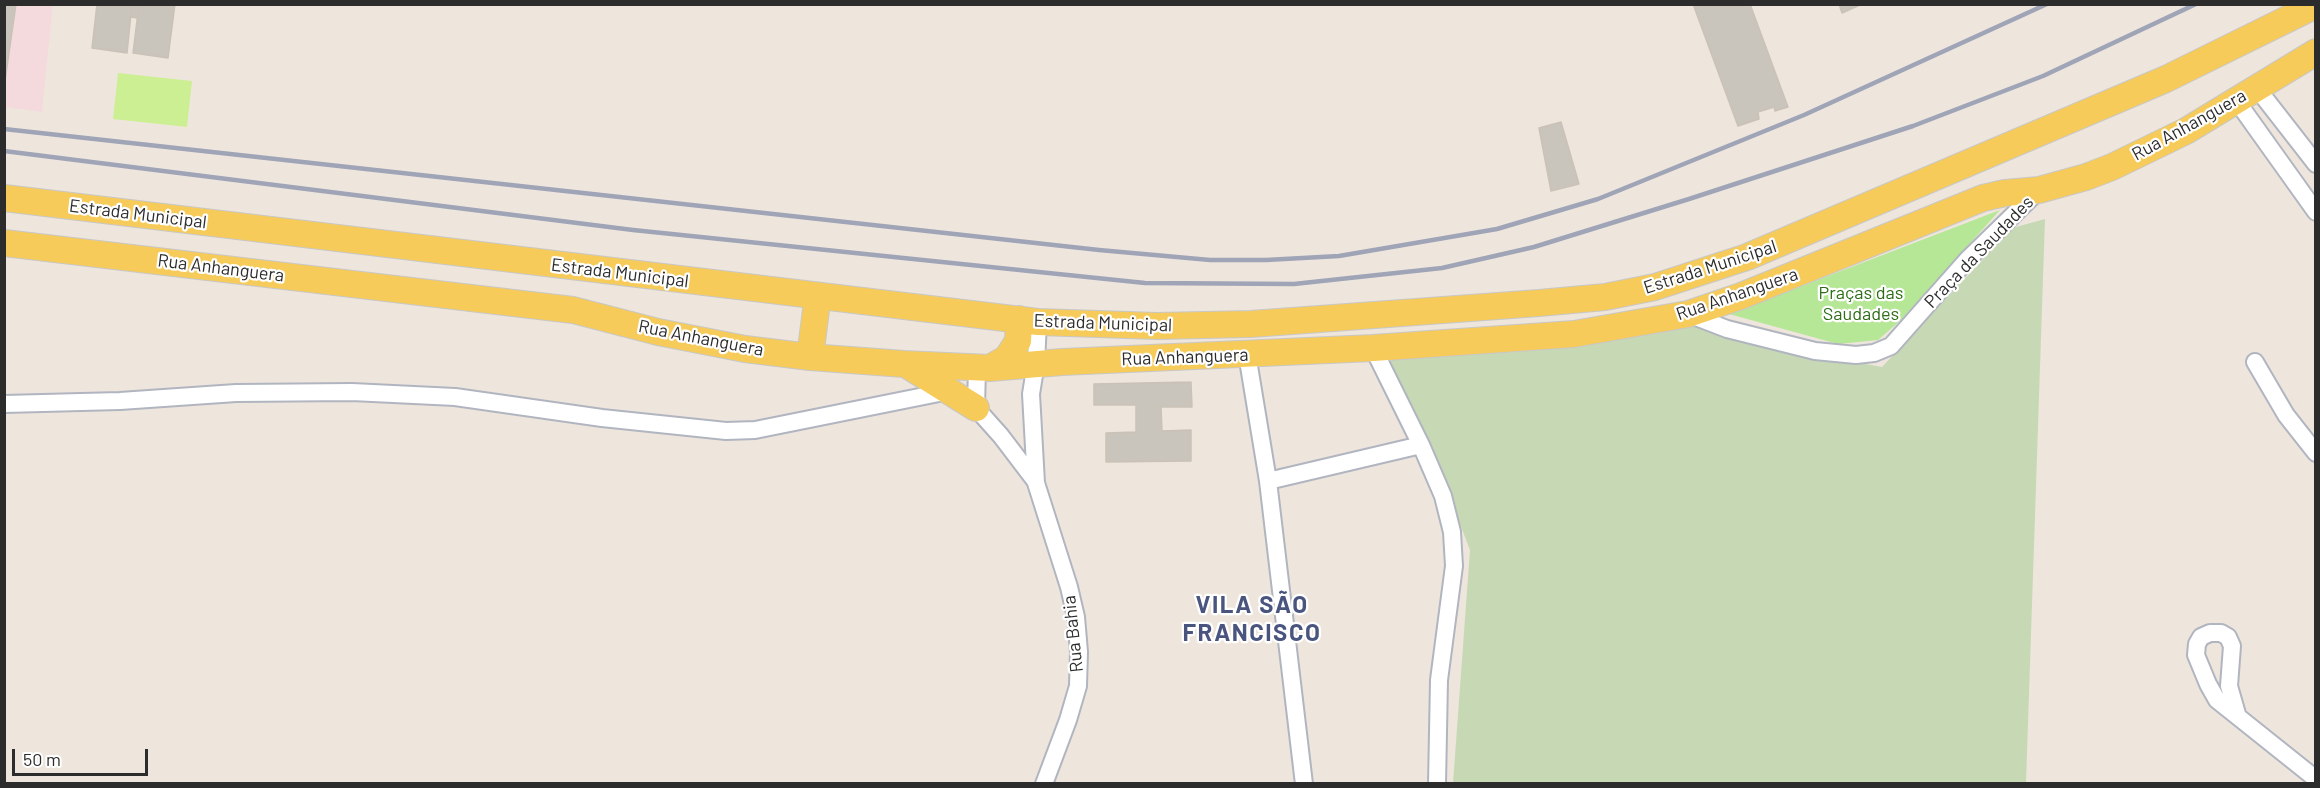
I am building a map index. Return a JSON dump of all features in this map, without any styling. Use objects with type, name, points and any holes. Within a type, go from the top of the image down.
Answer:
[{"type":"main road","name":"Estrada Municipal","points":[[4,198],[1029,321],[1157,326],[1251,324],[1539,303],[1605,297],[1655,287],[1706,272],[1799,237],[2166,79],[2316,5]]},
{"type":"main road","name":"Rua Anhanguera","points":[[4,243],[573,310],[658,332],[734,347],[810,357],[904,364],[984,367],[1373,348],[1574,334],[1688,314],[1741,296],[1983,198],[2005,193],[2039,190],[2112,167],[2186,130],[2316,52]]},
{"type":"main road","points":[[568,267],[614,282],[816,310],[843,310],[888,315],[921,309]]},
{"type":"main road","points":[[810,357],[816,310]]},
{"type":"main road","points":[[984,367],[1007,358],[1029,321]]},
{"type":"main road","points":[[904,364],[976,408]]},
{"type":"street","points":[[2246,94],[2316,164]]},
{"type":"street","points":[[2246,94],[2316,212]]},
{"type":"street","name":"Praça da Saudades","points":[[1688,314],[1727,329],[1815,351],[1856,355],[1874,353],[1891,346],[1967,260],[2039,190]]},
{"type":"street","points":[[1029,321],[1036,363],[1031,394],[1036,483]]},
{"type":"street","points":[[1373,348],[1421,445],[1443,496],[1452,532],[1454,566],[1439,680],[1437,783]]},
{"type":"street","points":[[1247,354],[1268,481],[1304,783]]},
{"type":"street","points":[[2256,362],[2286,415],[2308,446],[2316,453]]},
{"type":"street","points":[[984,367],[976,408],[1001,436],[1036,483]]},
{"type":"street","points":[[4,404],[120,401],[236,393],[352,392],[455,397],[602,418],[726,431],[755,430],[949,391]]},
{"type":"street","points":[[1268,481],[1421,445]]},
{"type":"street","name":"Rua Bahia","points":[[1036,483],[1069,587],[1076,617],[1079,651],[1078,686],[1065,730],[1044,783]]},
{"type":"street","points":[[2237,714],[2316,778]]},
{"type":"shaded area","points":[[5,5],[53,5],[42,112],[5,107]]},
{"type":"green space","points":[[118,73],[192,81],[187,127],[113,119]]},
{"type":"green space","name":"Praças das Saudades","points":[[2000,210],[1901,320],[1878,340],[1838,344],[1729,314]]},
{"type":"green space","points":[[2045,219],[2026,783],[1453,783],[1470,550],[1425,433],[1384,356],[1686,323],[1736,340],[1882,367],[2012,228]]},
{"type":"building","points":[[4,4],[16,4],[5,81],[4,81]]},
{"type":"building","points":[[97,4],[132,4],[127,53],[92,48]]},
{"type":"building","points":[[132,4],[139,4],[137,18],[131,17]]},
{"type":"building","points":[[139,4],[175,4],[168,58],[133,53]]},
{"type":"building","points":[[1693,4],[1750,4],[1788,107],[1775,111],[1774,107],[1758,112],[1759,119],[1738,126]]},
{"type":"building","points":[[1839,4],[1860,4],[1860,5],[1842,13]]},
{"type":"building","points":[[1561,122],[1579,184],[1551,191],[1539,128]]},
{"type":"building","points":[[1191,382],[1192,407],[1161,407],[1162,431],[1191,430],[1191,461],[1106,462],[1106,433],[1136,432],[1136,405],[1094,405],[1094,384]]},
{"type":"railway","points":[[4,129],[1099,250],[1210,260],[1339,256],[1497,229],[1598,199],[1804,115],[2047,4]]},
{"type":"railway","points":[[4,151],[633,230],[1145,283],[1294,284],[1442,268],[1534,247],[1689,199],[1913,126],[2043,76],[2196,4]]},
{"type":"district","name":"VILA SÃO FRANCISCO","points":[[1252,619]]}]
